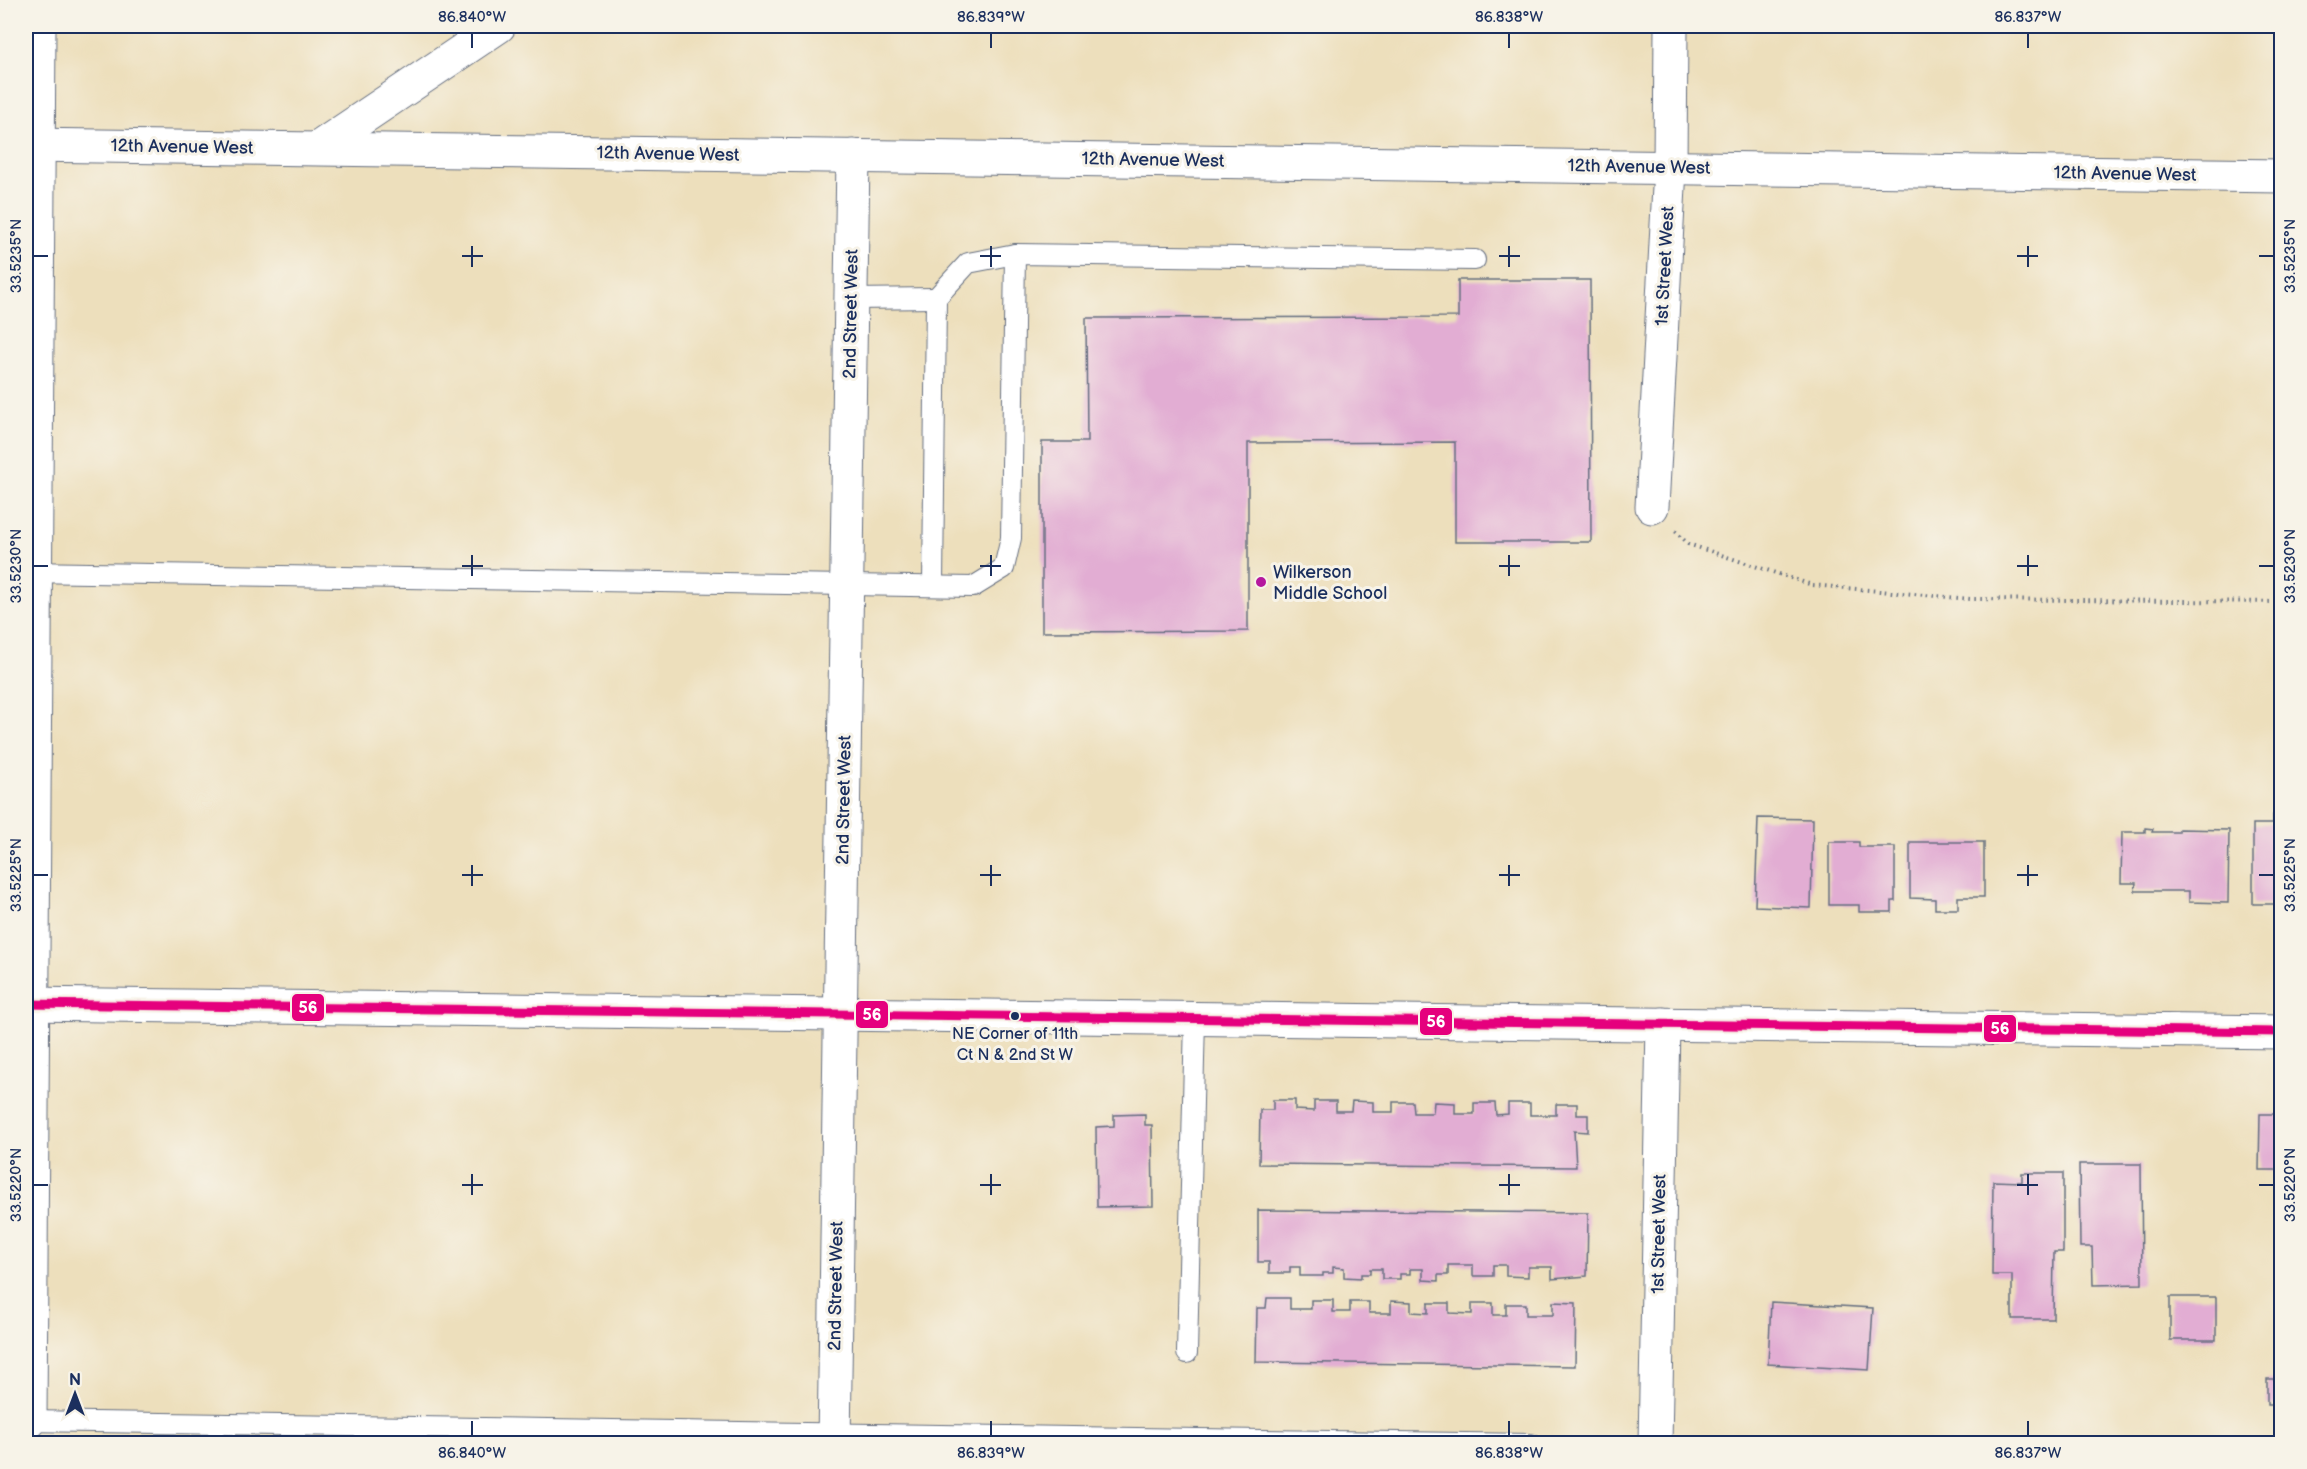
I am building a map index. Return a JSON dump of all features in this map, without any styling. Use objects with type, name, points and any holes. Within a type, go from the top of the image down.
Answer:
[{"type":"street","points":[[28,1421],[32,145],[39,26]]},
{"type":"street","points":[[318,148],[500,26]]},
{"type":"street","name":"1st Street West","points":[[1652,507],[1670,168],[1671,26]]},
{"type":"street","name":"12th Avenue West","points":[[32,145],[2282,176]]},
{"type":"street","name":"2nd Street West","points":[[834,1438],[853,156]]},
{"type":"street","points":[[29,1004],[2282,1032]]},
{"type":"street","name":"1st Street West","points":[[1655,1443],[1663,1024]]},
{"type":"lane","points":[[30,572],[973,587],[1004,568],[1011,538],[1015,254]]},
{"type":"lane","points":[[933,585],[936,298],[968,263],[1015,254],[1475,260]]},
{"type":"lane","points":[[851,299],[936,298]]},
{"type":"lane","points":[[1187,1353],[1195,1018]]},
{"type":"lane","points":[[28,1421],[834,1438],[1531,1443]]},
{"type":"path","points":[[1652,507],[1688,544],[1812,585],[1970,599],[2282,602]]},
{"type":"building","points":[[1458,280],[1590,280],[1591,542],[1455,542],[1455,442],[1248,443],[1248,631],[1042,632],[1042,442],[1087,442],[1086,318],[1458,317]]},
{"type":"building","points":[[2273,815],[2282,815],[2282,904],[2253,904],[2253,824],[2273,824]]},
{"type":"building","points":[[1758,818],[1813,819],[1811,908],[1755,906]]},
{"type":"building","points":[[2145,828],[2153,829],[2152,832],[2179,832],[2179,829],[2229,830],[2228,903],[2189,902],[2189,891],[2135,891],[2136,883],[2121,883],[2122,832],[2145,832]]},
{"type":"building","points":[[1829,842],[1859,842],[1859,847],[1895,847],[1895,901],[1892,901],[1892,912],[1859,912],[1859,905],[1829,905]]},
{"type":"building","points":[[1910,842],[1984,842],[1984,897],[1958,897],[1958,909],[1935,909],[1935,899],[1910,898]]},
{"type":"building","points":[[1273,1100],[1295,1100],[1295,1110],[1314,1111],[1314,1101],[1336,1101],[1336,1111],[1351,1111],[1352,1101],[1373,1102],[1373,1112],[1393,1112],[1393,1102],[1413,1102],[1414,1113],[1433,1113],[1434,1102],[1455,1103],[1455,1114],[1474,1114],[1474,1103],[1495,1103],[1496,1115],[1508,1114],[1508,1103],[1530,1103],[1530,1115],[1556,1115],[1556,1104],[1577,1104],[1577,1115],[1588,1115],[1588,1132],[1574,1131],[1576,1167],[1259,1164],[1260,1110],[1273,1110]]},
{"type":"building","points":[[1145,1114],[1145,1125],[1152,1125],[1153,1206],[1097,1207],[1096,1127],[1114,1126],[1114,1115]]},
{"type":"building","points":[[2260,1114],[2282,1114],[2282,1170],[2259,1170]]},
{"type":"building","points":[[2079,1164],[2141,1164],[2142,1284],[2093,1285],[2092,1247],[2080,1247]]},
{"type":"building","points":[[2022,1173],[2063,1173],[2063,1252],[2054,1252],[2053,1319],[2012,1319],[2012,1275],[1992,1275],[1993,1181],[2022,1182]]},
{"type":"building","points":[[1258,1210],[1588,1213],[1587,1276],[1552,1279],[1552,1267],[1528,1267],[1528,1277],[1506,1276],[1506,1265],[1493,1265],[1493,1276],[1473,1276],[1473,1265],[1448,1265],[1448,1275],[1438,1275],[1438,1281],[1423,1280],[1423,1269],[1410,1269],[1410,1274],[1400,1274],[1400,1279],[1382,1279],[1382,1269],[1370,1269],[1370,1274],[1361,1274],[1361,1278],[1344,1277],[1344,1268],[1333,1267],[1333,1273],[1323,1273],[1323,1276],[1300,1276],[1300,1267],[1290,1267],[1290,1273],[1269,1273],[1269,1262],[1258,1262]]},
{"type":"building","points":[[2170,1297],[2216,1297],[2216,1340],[2170,1340]]},
{"type":"building","points":[[1267,1298],[1290,1298],[1290,1309],[1311,1309],[1311,1300],[1333,1300],[1333,1312],[1350,1312],[1350,1302],[1369,1302],[1369,1313],[1391,1313],[1391,1301],[1411,1302],[1411,1312],[1428,1313],[1428,1303],[1449,1303],[1449,1313],[1472,1314],[1472,1303],[1493,1303],[1493,1315],[1506,1315],[1506,1304],[1526,1304],[1526,1315],[1553,1315],[1553,1302],[1576,1303],[1575,1366],[1256,1362],[1257,1308],[1266,1308]]},
{"type":"building","points":[[1771,1302],[1873,1308],[1869,1370],[1768,1364]]},
{"type":"building","points":[[2267,1379],[2282,1379],[2282,1405],[2267,1405]]},
{"type":"transit line","name":"56","points":[[26,1004],[2282,1032]]},
{"type":"place","name":"Wilkerson Middle School","points":[[1261,582]]},
{"type":"place","name":"NE Corner of 11th Ct N & 2nd St W","points":[[1015,1016]]}]
